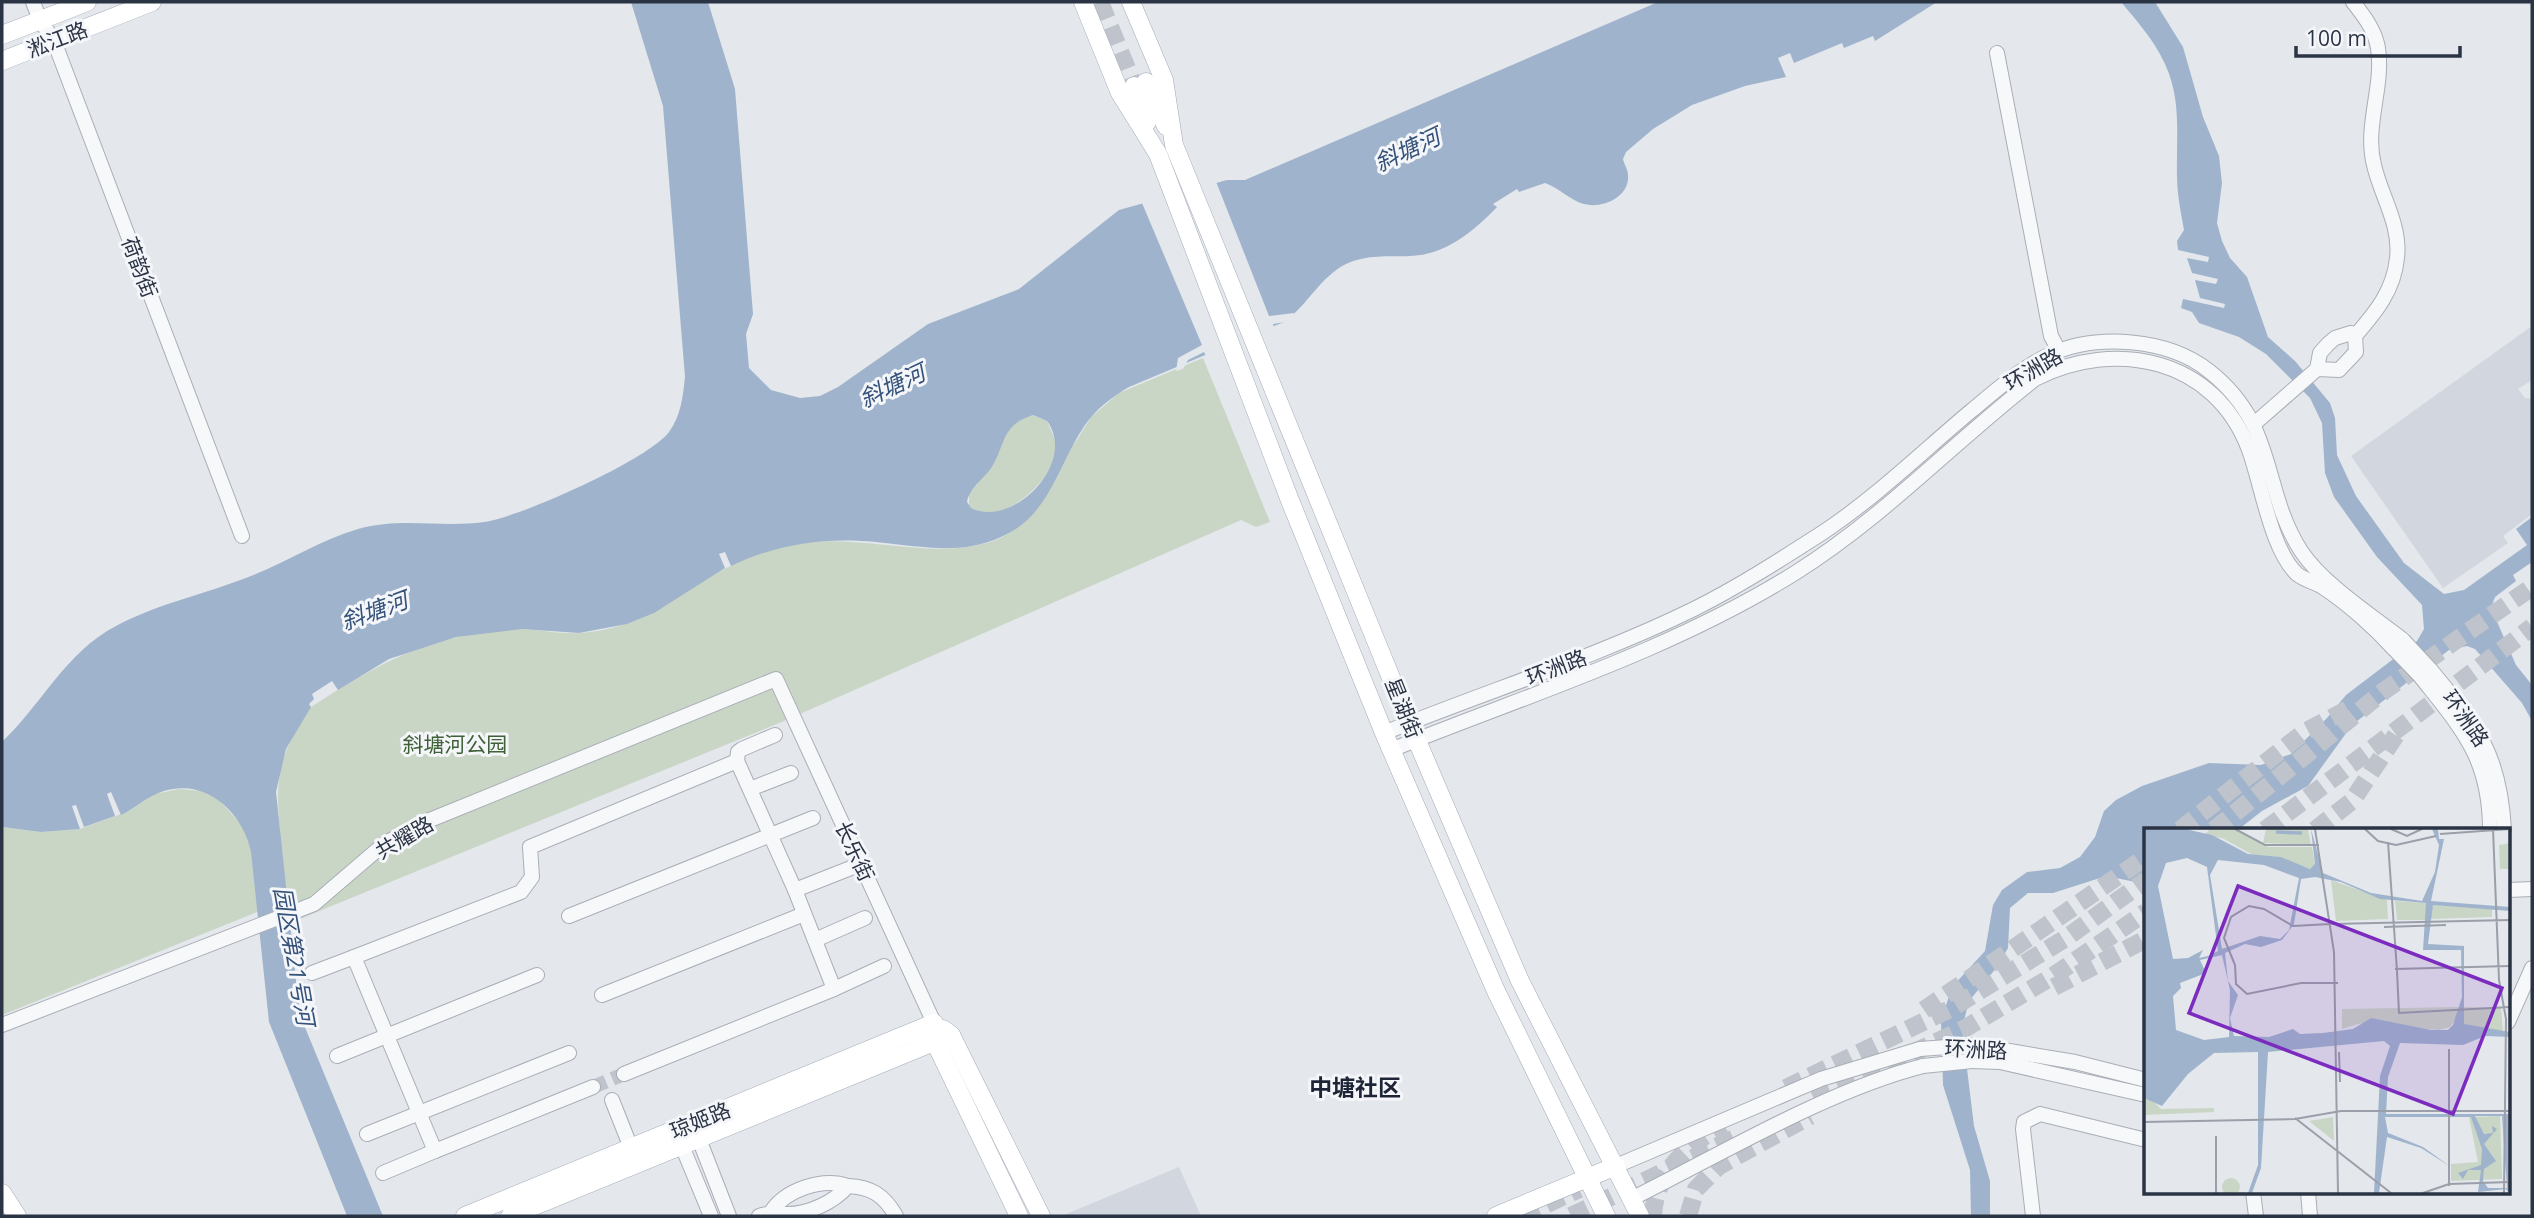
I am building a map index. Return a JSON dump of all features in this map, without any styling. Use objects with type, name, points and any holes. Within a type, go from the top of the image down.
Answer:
[{"type":"main road","name":"淞江路","points":[[2,35],[88,2]]},
{"type":"main road","name":"淞江路","points":[[2,61],[152,2]]},
{"type":"main road","points":[[1083,2],[1120,93],[1166,149]]},
{"type":"main road","points":[[1131,2],[1164,80],[1166,149]]},
{"type":"main road","points":[[1140,84],[1166,149]]},
{"type":"main road","name":"星湖街","points":[[1166,149],[1194,189],[1409,722],[1520,981],[1640,1216]]},
{"type":"main road","name":"星湖街","points":[[1166,149],[1172,194],[1289,498],[1384,733],[1496,991],[1587,1178],[1601,1215]]},
{"type":"main road","name":"长乐街","points":[[934,1023],[1041,1216]]},
{"type":"main road","name":"琼姬路","points":[[465,1216],[934,1023]]},
{"type":"main road","name":"长乐街","points":[[943,1039],[1019,1216]]},
{"type":"main road","name":"琼姬路","points":[[510,1216],[943,1039]]},
{"type":"main road","points":[[1496,1216],[1616,1166]]},
{"type":"main road","points":[[2,1193],[17,1216]]},
{"type":"main road","points":[[1601,1215],[1631,1199]]},
{"type":"street","name":"荷韵街","points":[[33,2],[40,20],[54,41],[242,536]]},
{"type":"street","points":[[2315,371],[2332,372],[2344,366],[2356,352],[2355,336],[2388,292],[2398,255],[2389,207],[2373,164],[2372,130],[2378,47],[2365,17],[2353,2]]},
{"type":"street","points":[[1997,53],[2051,336],[2059,351]]},
{"type":"street","points":[[2254,424],[2315,371],[2320,352],[2335,338],[2351,333],[2355,336]]},
{"type":"street","name":"环洲路","points":[[1384,733],[1643,632],[1737,586],[1828,529],[1991,395],[2030,366],[2059,351],[2113,342],[2143,344],[2181,355],[2208,369],[2234,395],[2254,424],[2264,445],[2282,510],[2302,552],[2326,583],[2398,644],[2473,720],[2494,760],[2500,786],[2504,828]]},
{"type":"street","name":"环洲路","points":[[1391,750],[1661,644],[1750,600],[1838,544],[2035,379],[2055,369],[2095,358],[2150,361],[2179,371],[2211,396],[2229,414],[2248,448],[2268,518],[2297,574],[2326,583]]},
{"type":"street","name":"环洲路","points":[[2425,673],[2472,745],[2487,779],[2490,828]]},
{"type":"street","name":"长乐街","points":[[776,679],[934,1023]]},
{"type":"street","name":"共耀路","points":[[2,1025],[314,904],[384,844],[420,824],[776,679]]},
{"type":"street","points":[[775,735],[738,752],[737,761],[795,890],[834,989]]},
{"type":"street","points":[[312,973],[521,892],[532,877],[530,846],[737,761]]},
{"type":"street","points":[[750,789],[791,773]]},
{"type":"street","points":[[569,916],[813,818]]},
{"type":"street","points":[[795,890],[861,864]]},
{"type":"street","points":[[2510,890],[2532,889]]},
{"type":"street","points":[[602,995],[804,914]]},
{"type":"street","points":[[815,940],[865,918]]},
{"type":"street","points":[[354,957],[435,1151]]},
{"type":"street","points":[[624,1074],[884,966]]},
{"type":"street","points":[[2510,1018],[2532,968]]},
{"type":"street","points":[[337,1056],[537,975]]},
{"type":"street","name":"环洲路","points":[[1616,1166],[1821,1079],[1920,1049],[1974,1045],[2075,1062],[2144,1079]]},
{"type":"street","points":[[368,1134],[569,1053]]},
{"type":"street","name":"环洲路","points":[[1631,1199],[1825,1102],[1886,1076],[1923,1066],[1972,1061],[2000,1062],[2144,1095]]},
{"type":"street","points":[[383,1172],[593,1087]]},
{"type":"street","points":[[612,1100],[631,1148]]},
{"type":"street","points":[[2033,1216],[2023,1129],[2024,1122],[2031,1116],[2040,1114],[2144,1140]]},
{"type":"street","points":[[690,1142],[711,1216]]},
{"type":"street","points":[[690,1142],[729,1216]]},
{"type":"street","points":[[765,1214],[778,1202],[800,1190],[840,1183],[862,1186],[877,1192],[896,1216]]},
{"type":"street","points":[[765,1214],[786,1214],[814,1208],[840,1195],[848,1186]]},
{"type":"street","points":[[2253,1194],[2256,1216]]},
{"type":"street","points":[[2308,1194],[2310,1216]]},
{"type":"shaded area","points":[[2532,326],[2532,380],[2518,389],[2525,398],[2532,399],[2532,514],[2503,536],[2508,543],[2443,588],[2351,456]]},
{"type":"shaded area","points":[[1179,1167],[1201,1216],[1064,1215]]},
{"type":"green space","name":"斜塘河公园","points":[[1203,358],[1270,522],[1256,527],[1241,520],[784,721],[290,923],[287,900],[2,1015],[2,827],[41,832],[80,829],[129,811],[155,794],[179,789],[201,791],[218,799],[240,823],[280,829],[279,778],[286,751],[301,722],[311,707],[385,663],[435,643],[490,631],[521,629],[576,633],[616,627],[647,616],[730,566],[787,546],[826,541],[950,548],[996,540],[1007,535],[1022,521],[1049,472],[1024,498],[1003,510],[980,512],[969,507],[969,494],[991,467],[1005,436],[1014,425],[1032,415],[1047,421],[1057,444],[1051,468],[1075,443],[1091,417],[1119,393]]},
{"type":"water","name":"斜塘河","points":[[631,2],[708,2],[735,89],[753,314],[746,334],[749,368],[771,390],[800,398],[820,396],[838,387],[928,324],[1019,289],[1119,210],[1227,180],[1245,180],[1658,2],[1937,2],[1875,41],[1873,36],[1844,48],[1842,43],[1794,63],[1790,53],[1778,58],[1786,77],[1745,86],[1692,105],[1653,129],[1626,152],[1623,159],[1628,173],[1627,183],[1614,200],[1599,205],[1584,204],[1545,183],[1519,192],[1517,189],[1493,204],[1497,207],[1488,216],[1447,247],[1423,255],[1370,257],[1346,264],[1329,276],[1284,322],[1129,387],[1089,419],[1042,503],[1018,528],[1001,537],[986,543],[955,548],[857,541],[820,542],[784,547],[731,566],[725,552],[719,554],[725,568],[654,613],[627,624],[579,633],[522,629],[456,637],[389,659],[338,690],[332,681],[312,694],[314,699],[309,704],[311,707],[286,749],[276,792],[298,999],[304,1025],[383,1216],[347,1216],[269,1022],[251,852],[240,824],[231,812],[208,794],[179,788],[158,793],[121,815],[111,792],[107,794],[115,816],[84,827],[76,805],[72,806],[80,829],[41,832],[2,827],[2,742],[83,649],[132,618],[251,576],[330,539],[358,529],[406,523],[468,524],[525,510],[611,471],[656,444],[669,432],[679,413],[685,377],[663,106]],"holes":[[[1033,415],[1047,421],[1054,438],[1054,455],[1047,473],[1036,488],[1021,501],[1005,509],[987,512],[971,508],[967,502],[969,496],[993,465],[1010,429]]]},
{"type":"water","points":[[2121,2],[2155,2],[2183,47],[2203,117],[2219,156],[2222,183],[2217,223],[2222,241],[2230,258],[2247,277],[2268,337],[2295,361],[2330,403],[2335,418],[2337,455],[2356,496],[2404,563],[2444,594],[2464,590],[2527,545],[2516,529],[2532,517],[2532,562],[2513,575],[2516,581],[2495,597],[2491,608],[2516,665],[2532,685],[2532,721],[2522,703],[2475,649],[2467,646],[2449,650],[2352,725],[2308,786],[2262,811],[2240,828],[2144,828],[2144,884],[2100,878],[2053,893],[2028,893],[2010,908],[2008,948],[1997,967],[1969,1001],[1962,1028],[1974,1126],[1990,1181],[1990,1216],[1971,1216],[1970,1170],[1943,1085],[1941,1021],[1952,987],[1985,951],[1993,905],[2002,890],[2027,872],[2060,868],[2080,857],[2095,837],[2104,811],[2116,800],[2142,786],[2209,763],[2261,765],[2291,754],[2346,695],[2417,641],[2424,629],[2422,605],[2377,557],[2334,497],[2325,473],[2322,423],[2310,398],[2266,354],[2239,337],[2199,323],[2192,312],[2181,308],[2183,299],[2224,308],[2225,304],[2200,298],[2195,280],[2216,284],[2218,279],[2192,273],[2187,258],[2208,262],[2209,257],[2178,250],[2177,241],[2184,230],[2178,190],[2174,91],[2165,64],[2145,31]]},
{"type":"pier","points":[[1215,179],[1269,316],[1294,313],[1292,321],[1273,324],[1275,330],[1208,360],[1204,352],[1188,360],[1183,369],[1176,371],[1178,358],[1202,345],[1142,203]]},
{"type":"tunnel","points":[[1100,2],[1134,86]]},
{"type":"tunnel","points":[[2216,828],[2384,691],[2532,587]]},
{"type":"tunnel","points":[[2268,828],[2532,627]]},
{"type":"tunnel","points":[[2183,828],[2303,733],[2352,707]]},
{"type":"tunnel","points":[[2318,828],[2352,801],[2396,735]]},
{"type":"tunnel","points":[[1924,1010],[2144,858]]},
{"type":"tunnel","points":[[1786,1088],[1950,1009],[2066,938],[2144,881]]},
{"type":"tunnel","points":[[1814,1099],[1964,1029],[2053,976],[2144,913]]},
{"type":"tunnel","points":[[2054,987],[2144,940]]},
{"type":"tunnel","points":[[593,1087],[624,1074]]},
{"type":"tunnel","points":[[1688,1216],[1696,1189],[1719,1166],[1810,1116]]},
{"type":"tunnel","points":[[1653,1216],[1660,1186],[1676,1161],[1698,1141],[1723,1124]]},
{"type":"tunnel","points":[[1571,1216],[1735,1138]]},
{"type":"tunnel","points":[[1522,1216],[1579,1189]]},
{"type":"district","name":"中塘社区","points":[[1355,1087]]},
{"type":"water label","name":"园区第21号河","points":[[295,956]]}]
